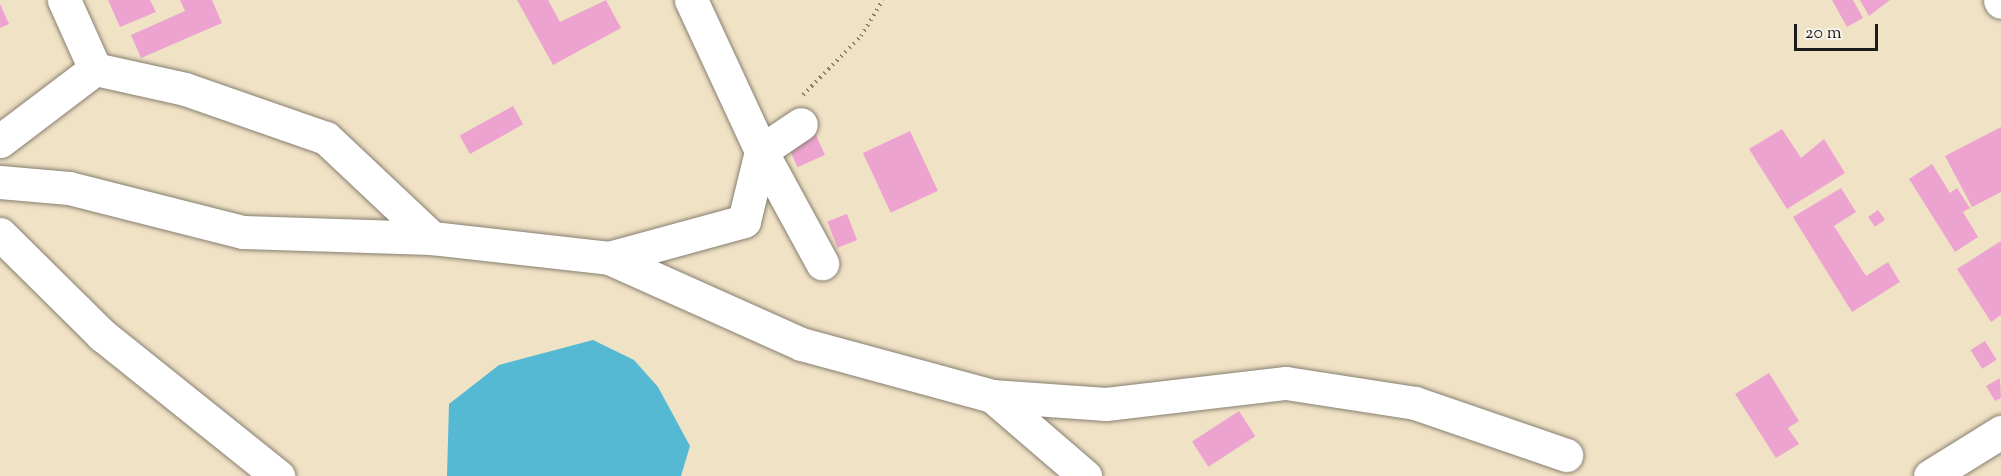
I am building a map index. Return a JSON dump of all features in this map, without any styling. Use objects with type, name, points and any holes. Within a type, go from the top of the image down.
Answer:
[{"type":"street","points":[[64,0],[95,69]]},
{"type":"street","points":[[691,0],[761,151],[822,263]]},
{"type":"street","points":[[0,141],[95,69],[185,89],[326,138],[432,238]]},
{"type":"street","points":[[609,258],[744,221],[761,151],[799,113]]},
{"type":"street","points":[[0,182],[69,188],[243,232],[432,238],[609,258],[801,344],[992,396],[1106,404],[1286,383],[1416,403],[1566,454]]},
{"type":"street","points":[[0,234],[102,335],[278,476]]},
{"type":"street","points":[[992,396],[1085,476]]},
{"type":"street","points":[[1930,476],[2001,432]]},
{"type":"path","points":[[799,113],[861,36],[883,0]]},
{"type":"water","points":[[593,340],[634,360],[658,387],[690,446],[681,476],[447,476],[449,404],[499,365]]},
{"type":"building","points":[[108,0],[150,0],[156,12],[120,27]]},
{"type":"building","points":[[180,0],[212,0],[222,23],[141,58],[131,35],[185,11]]},
{"type":"building","points":[[517,0],[548,0],[560,22],[606,0],[621,28],[553,65]]},
{"type":"building","points":[[1832,0],[1853,0],[1863,18],[1847,27]]},
{"type":"building","points":[[1860,0],[1890,0],[1869,16]]},
{"type":"building","points":[[0,4],[9,24],[0,28]]},
{"type":"building","points":[[513,106],[523,124],[470,154],[460,136]]},
{"type":"building","points":[[2001,127],[2001,192],[1972,207],[1945,156]]},
{"type":"building","points":[[1782,129],[1801,158],[1824,139],[1845,173],[1787,209],[1749,149]]},
{"type":"building","points":[[910,131],[938,191],[891,213],[863,153]]},
{"type":"building","points":[[816,135],[825,155],[798,167],[789,147]]},
{"type":"building","points":[[1932,164],[1950,193],[1957,188],[1970,208],[1963,212],[1978,237],[1955,252],[1909,179]]},
{"type":"building","points":[[1841,188],[1856,212],[1834,226],[1866,276],[1888,262],[1900,282],[1852,312],[1793,217]]},
{"type":"building","points":[[1878,210],[1885,220],[1875,227],[1868,217]]},
{"type":"building","points":[[847,214],[857,240],[837,248],[827,222]]},
{"type":"building","points":[[2001,241],[2001,315],[1991,322],[1957,269]]},
{"type":"building","points":[[1985,341],[1997,360],[1982,369],[1971,350]]},
{"type":"building","points":[[1769,373],[1799,421],[1788,428],[1799,444],[1776,458],[1735,394]]},
{"type":"building","points":[[2000,378],[2001,398],[1995,401],[1986,386]]},
{"type":"building","points":[[1239,411],[1255,436],[1208,467],[1192,441]]}]
